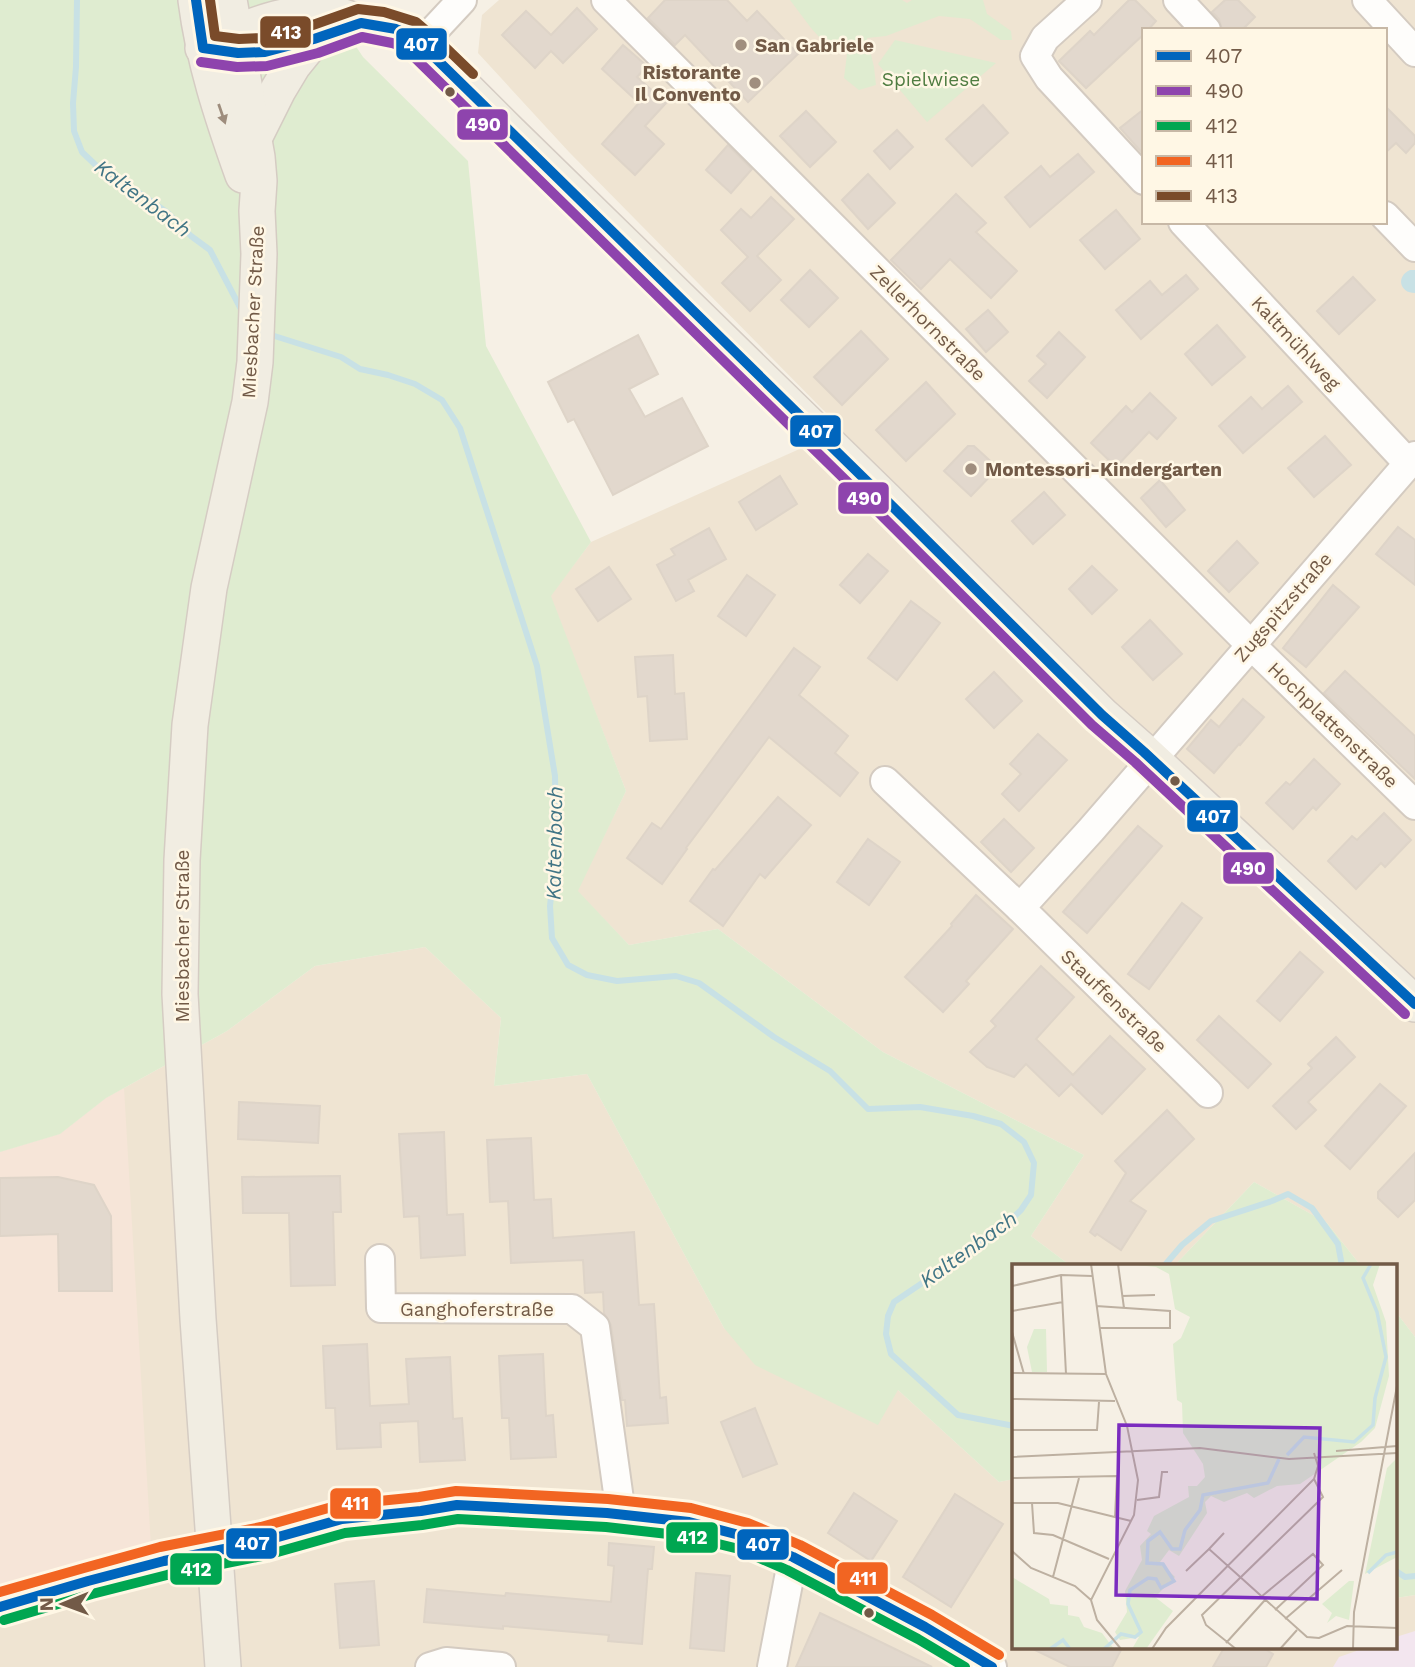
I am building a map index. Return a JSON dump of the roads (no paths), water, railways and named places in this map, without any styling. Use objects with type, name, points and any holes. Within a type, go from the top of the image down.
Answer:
[{"type":"main road","name":"Miesbacher Straße","points":[[196,0],[203,48],[213,89],[257,211]]},
{"type":"main road","points":[[203,48],[234,29],[265,52],[299,18],[396,29],[421,44],[1102,715],[1415,1004]]},
{"type":"main road","points":[[254,138],[293,65],[299,18]]},
{"type":"main road","name":"Miesbacher Straße","points":[[223,1667],[198,1319],[180,994],[182,860],[190,725],[209,589],[250,402],[255,362],[259,181],[234,29]]},
{"type":"street","points":[[421,44],[461,0]]},
{"type":"street","name":"Zellerhornstraße","points":[[606,0],[1251,646]]},
{"type":"street","points":[[1087,0],[1045,38],[1035,56],[1049,78],[1142,178]]},
{"type":"street","points":[[1178,0],[1204,28]]},
{"type":"street","points":[[1367,0],[1415,52]]},
{"type":"street","points":[[1387,218],[1415,247]]},
{"type":"street","name":"Kaltmühlweg","points":[[1185,224],[1412,459]]},
{"type":"street","name":"Zugspitzstraße","points":[[1151,759],[1412,459]]},
{"type":"street","name":"Hochplattenstraße","points":[[1251,646],[1415,805]]},
{"type":"street","points":[[1020,908],[1151,759]]},
{"type":"street","name":"Stauffenstraße","points":[[885,781],[1020,908],[1208,1093]]},
{"type":"street","name":"Ganghoferstraße","points":[[380,1259],[381,1308],[572,1309],[595,1327],[621,1514]]},
{"type":"street","points":[[0,1607],[164,1561],[264,1541],[342,1520],[457,1504],[621,1514],[708,1525],[793,1557],[925,1627],[992,1667]]},
{"type":"street","points":[[772,1667],[793,1557]]},
{"type":"street","points":[[430,1667],[446,1662],[501,1667]]},
{"type":"water","points":[[1410,270],[1415,270],[1415,293],[1406,290],[1401,284],[1403,276]]},
{"type":"waterway","name":"Kaltenbach","points":[[77,0],[73,103],[74,131],[82,152],[105,174],[168,213],[210,250],[243,313]]},
{"type":"waterway","name":"Kaltenbach","points":[[265,333],[341,357],[360,369],[415,384],[442,400],[460,428],[537,666],[555,776],[556,849],[550,906],[552,938],[568,965],[587,975],[617,981],[676,976],[699,983],[774,1037],[830,1071],[868,1109],[920,1107],[973,1116],[1001,1124],[1024,1142],[1034,1163],[1031,1195],[1021,1210],[998,1232],[894,1302],[888,1316],[886,1334],[891,1354],[958,1415],[1012,1426]]},
{"type":"waterway","name":"Kaltenbach","points":[[1166,1264],[1182,1245],[1211,1221],[1288,1194],[1312,1208],[1338,1244],[1342,1264]]},
{"type":"waterway","name":"Kaltenbach","points":[[1398,1572],[1405,1577],[1415,1576]]},
{"type":"place","name":"San Gabriele","points":[[741,45]]},
{"type":"place","name":"Ristorante Il Convento","points":[[755,83]]},
{"type":"place","name":"Montessori-Kindergarten","points":[[971,469]]},
{"type":"park label","name":"Spielwiese","points":[[931,79]]}]
